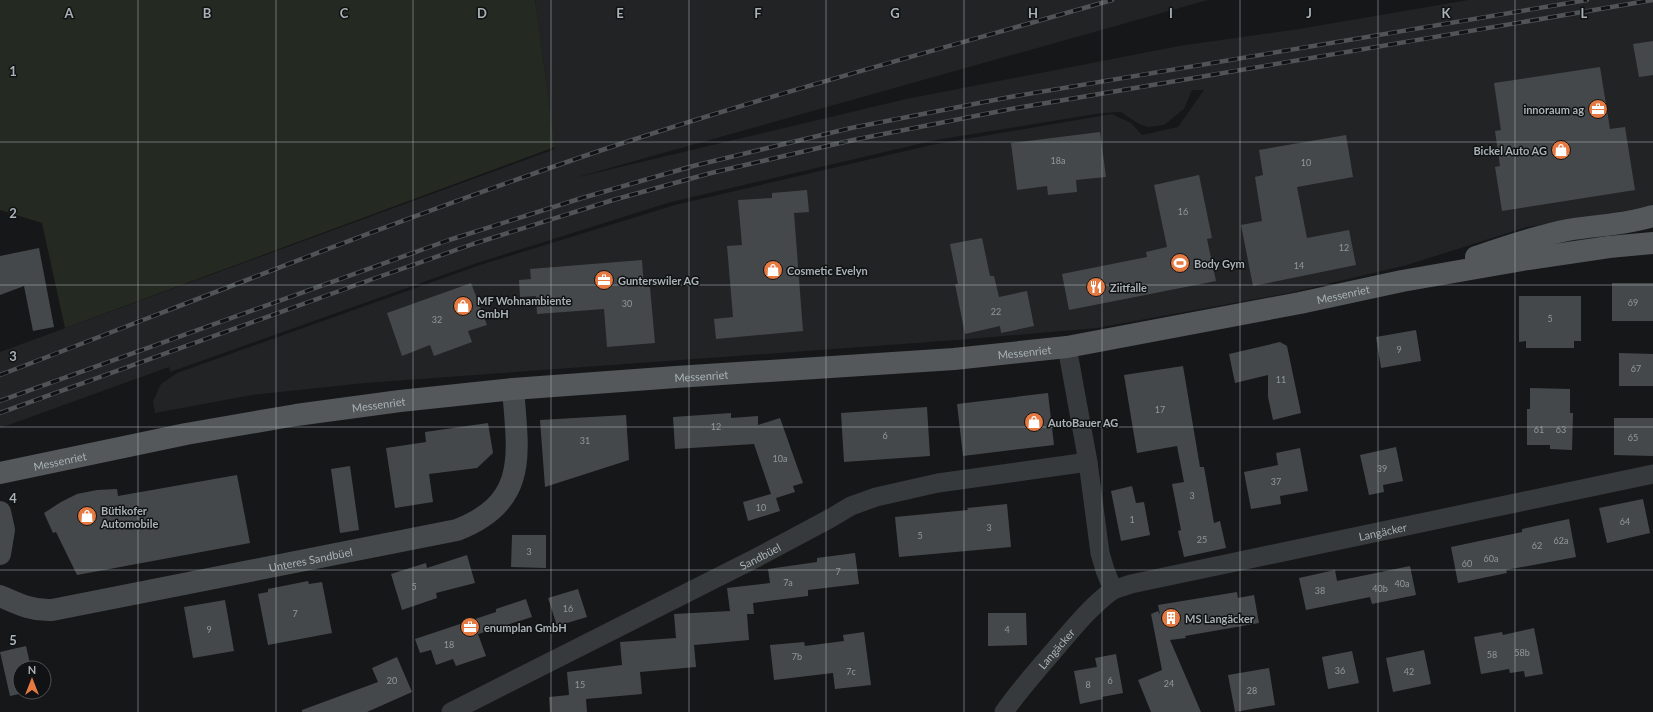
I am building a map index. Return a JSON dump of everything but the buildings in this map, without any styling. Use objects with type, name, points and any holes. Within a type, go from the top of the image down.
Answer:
[{"type":"main road","name":"Messenriet","points":[[1514,254],[1567,230],[1653,216]]},
{"type":"main road","name":"Messenriet","points":[[0,473],[134,444],[296,415],[513,389],[684,376],[954,359],[1067,347],[1300,303],[1402,281],[1514,254],[1653,243]]},
{"type":"street","points":[[1067,347],[1088,462],[1100,553],[1105,570],[1114,590]]},
{"type":"street","name":"Unteres Sandbüel","points":[[0,596],[28,608],[40,611],[52,610],[449,531],[475,523],[494,510],[508,490],[516,467],[517,446],[513,389]]},
{"type":"street","name":"Sandbüel","points":[[452,712],[756,558],[851,506],[876,497],[938,483],[1088,462]]},
{"type":"street","name":"Langäcker","points":[[1004,712],[1042,664],[1090,609],[1114,590],[1132,584],[1653,474]]},
{"type":"street","points":[[0,512],[4,530],[0,554]]},
{"type":"shaded area","points":[[0,0],[535,0],[555,147],[65,328],[42,223],[0,210]]},
{"type":"shaded area","points":[[535,0],[1208,0],[574,178],[906,99],[1179,46],[1299,29],[1468,0],[1653,0],[1653,204],[1647,207],[1527,227],[1407,265],[1289,293],[1097,328],[957,340],[365,383],[252,395],[155,413],[153,401],[161,384],[177,373],[480,265],[675,205],[931,145],[1112,114],[1131,123],[1142,135],[1178,127],[1204,90],[1192,90],[1184,109],[1164,125],[1148,127],[1139,124],[1121,112],[1102,113],[936,140],[671,202],[477,263],[170,372],[169,367],[0,428],[0,352],[555,149]]},
{"type":"railway","points":[[0,375],[379,230],[531,174],[608,148],[733,108],[1112,0]]},
{"type":"railway","points":[[0,401],[449,240],[582,198],[693,166],[851,128],[1010,97],[1587,0]]},
{"type":"railway","points":[[0,413],[473,244],[613,200],[711,173],[853,140],[1011,109],[1653,0]]},
{"type":"place","name":"innoraum ag","points":[[1598,109]]},
{"type":"place","name":"Bickel Auto AG","points":[[1561,150]]},
{"type":"place","name":"Body Gym","points":[[1180,263]]},
{"type":"place","name":"Cosmetic Evelyn","points":[[773,270]]},
{"type":"place","name":"Gunterswiler AG","points":[[604,280]]},
{"type":"place","name":"Ziitfalle","points":[[1096,287]]},
{"type":"place","name":"MF Wohnambiente GmbH","points":[[463,306]]},
{"type":"place","name":"AutoBauer AG","points":[[1034,422]]},
{"type":"place","name":"Bütikofer Automobile","points":[[87,516]]},
{"type":"place","name":"MS Langäcker","points":[[1171,618]]},
{"type":"place","name":"enumplan GmbH","points":[[470,627]]}]
